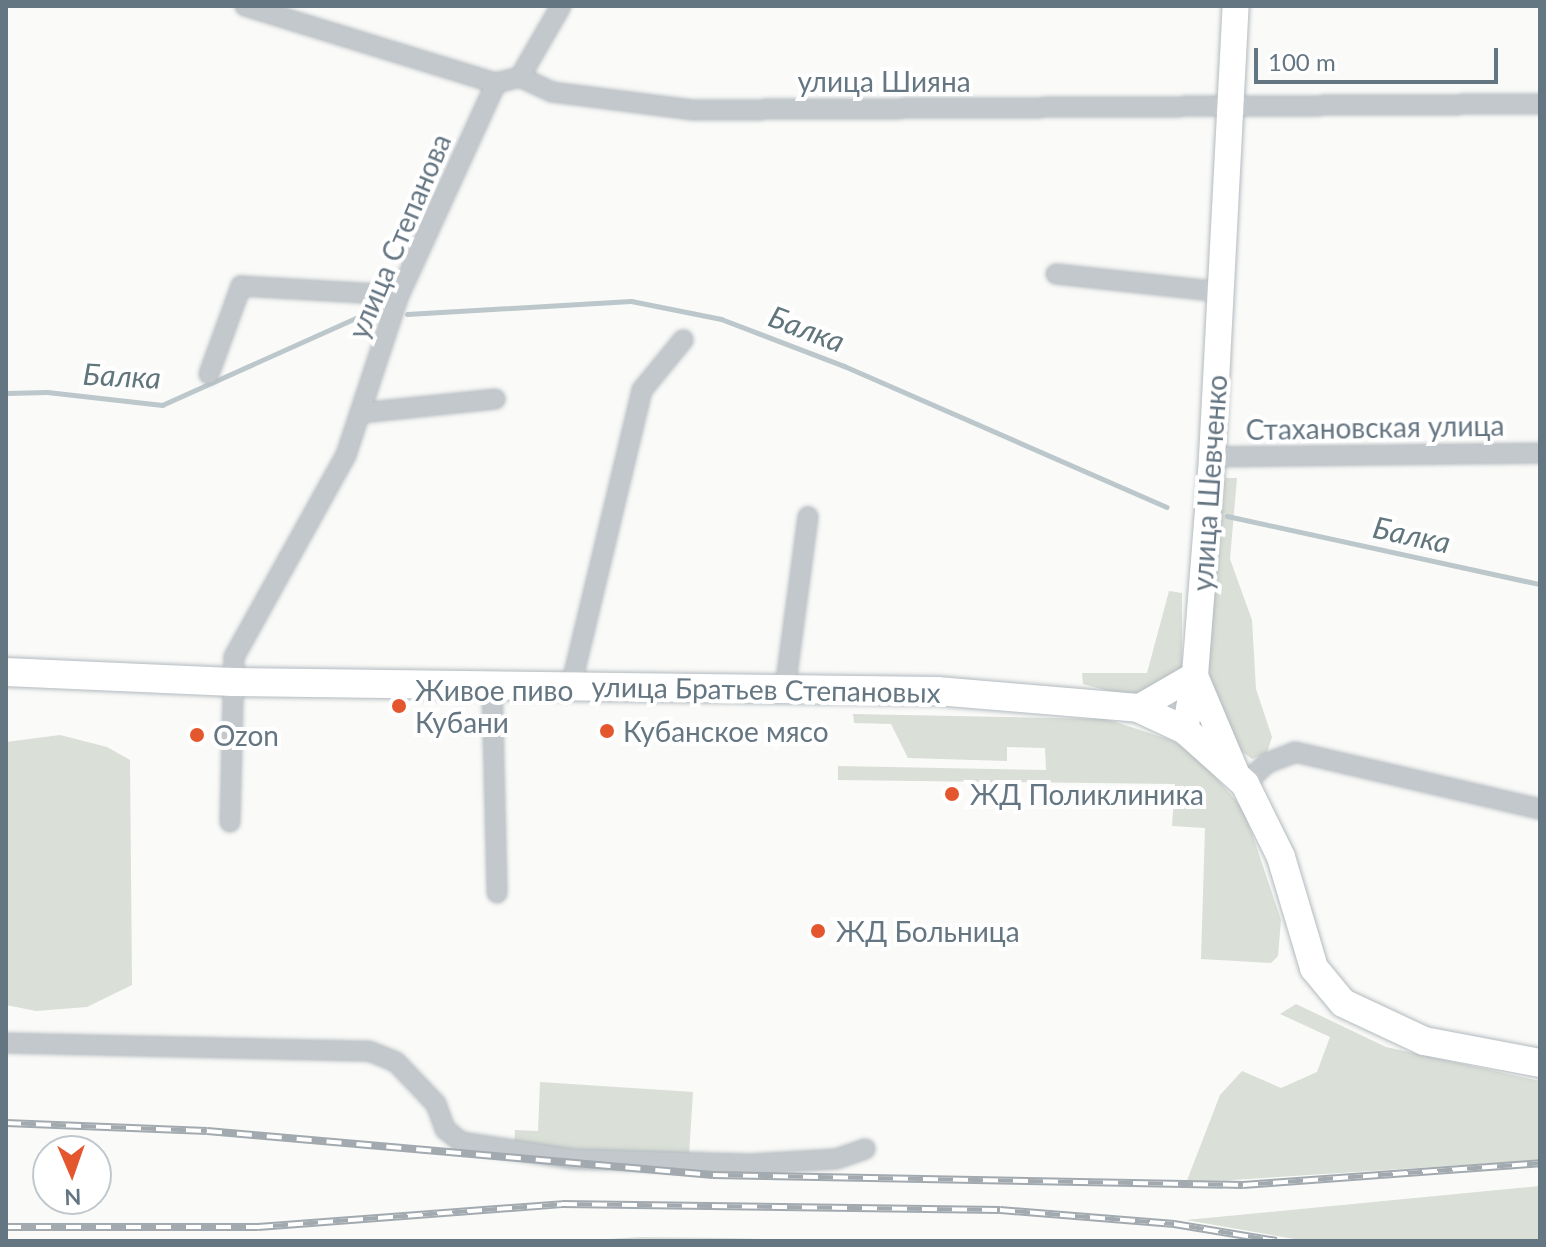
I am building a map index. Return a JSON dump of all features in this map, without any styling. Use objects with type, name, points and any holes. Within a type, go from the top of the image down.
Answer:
[{"type":"main road","name":"улица Шевченко","points":[[1185,730],[1195,675],[1212,457],[1236,6]]},
{"type":"main road","name":"улица Братьев Степановых","points":[[6,672],[233,682],[937,691],[1138,708],[1185,730],[1242,780]]},
{"type":"main road","name":"улица Шевченко","points":[[1195,675],[1242,780]]},
{"type":"main road","points":[[1138,708],[1195,675]]},
{"type":"main road","points":[[1242,780],[1281,857],[1314,968],[1343,1003],[1424,1041],[1540,1063]]},
{"type":"street","points":[[245,6],[496,83],[520,77],[561,6]]},
{"type":"street","name":"улица Шияна","points":[[520,77],[552,92],[693,110],[1232,109],[1540,104]]},
{"type":"street","name":"улица Степанова","points":[[230,822],[234,657],[346,455],[399,295],[496,83]]},
{"type":"street","points":[[1056,274],[1221,292]]},
{"type":"street","points":[[209,374],[241,286],[399,295]]},
{"type":"street","points":[[571,686],[642,390],[683,340]]},
{"type":"street","points":[[360,413],[495,399]]},
{"type":"street","name":"Стахановская улица","points":[[1212,457],[1540,453]]},
{"type":"street","points":[[785,689],[808,517]]},
{"type":"street","points":[[492,685],[497,893]]},
{"type":"street","points":[[1242,780],[1267,763],[1295,752],[1540,809]]},
{"type":"street","points":[[6,1043],[369,1051],[396,1062],[436,1104],[445,1129],[461,1142],[574,1159],[750,1164],[836,1159],[865,1149]]},
{"type":"shaded area","points":[[1225,478],[1237,478],[1230,559],[1252,620],[1256,689],[1272,737],[1267,753],[1252,759],[1233,745],[1213,699],[1208,665],[1216,524]]},
{"type":"shaded area","points":[[1169,591],[1182,593],[1182,672],[1135,698],[1083,684],[1082,673],[1147,673]]},
{"type":"shaded area","points":[[853,714],[1106,719],[1171,740],[1196,754],[1244,810],[1281,920],[1278,956],[1271,963],[1201,959],[1205,828],[1172,826],[1175,784],[838,780],[838,766],[1046,770],[1045,748],[1007,747],[1007,761],[908,758],[891,724],[854,723]]},
{"type":"shaded area","points":[[60,735],[107,747],[130,760],[132,985],[87,1007],[36,1011],[6,1005],[6,742]]},
{"type":"shaded area","points":[[1296,1004],[1386,1047],[1540,1081],[1540,1160],[1186,1183],[1220,1095],[1242,1071],[1281,1088],[1317,1072],[1330,1037],[1280,1014]]},
{"type":"shaded area","points":[[540,1082],[693,1092],[689,1156],[514,1146],[515,1130],[538,1131]]},
{"type":"shaded area","points":[[1540,1186],[1540,1241],[1306,1241],[1186,1220]]},
{"type":"shaded area","points":[[640,1237],[724,1238],[847,1241],[577,1241]]},
{"type":"waterway","name":"Балка","points":[[407,314],[631,301],[721,319],[844,366],[1166,507]]},
{"type":"waterway","name":"Балка","points":[[6,393],[47,392],[162,405],[362,315]]},
{"type":"waterway","name":"Балка","points":[[1227,516],[1540,584]]},
{"type":"railway","points":[[6,1123],[207,1131],[713,1175],[1243,1185],[1540,1163]]},
{"type":"railway","points":[[6,1227],[258,1227],[562,1204],[1000,1210],[1174,1224],[1277,1241]]},
{"type":"place","name":"Живое пиво Кубани","points":[[399,706]]},
{"type":"place","name":"Кубанское мясо","points":[[607,731]]},
{"type":"place","name":"Ozon","points":[[197,735]]},
{"type":"place","name":"ЖД Поликлиника","points":[[952,794]]},
{"type":"place","name":"ЖД Больница","points":[[818,931]]}]
